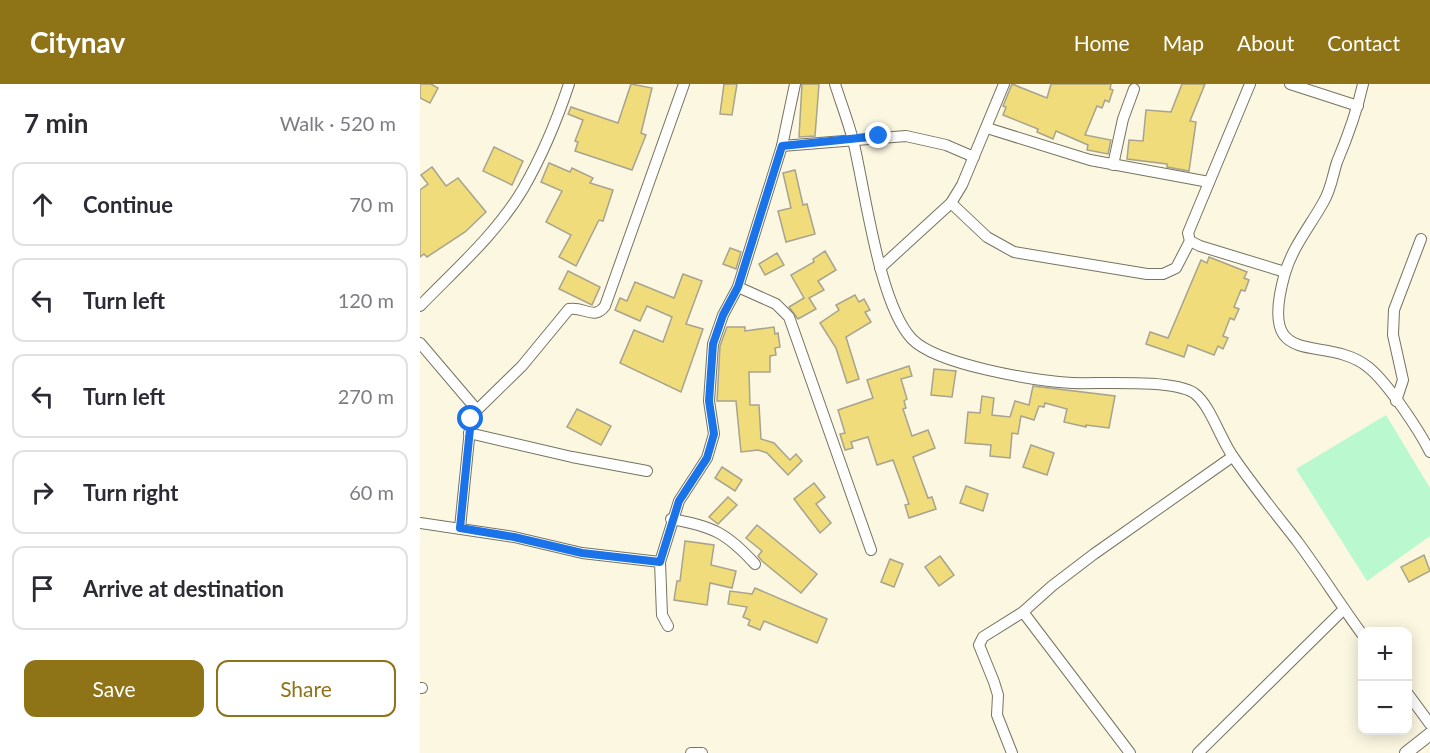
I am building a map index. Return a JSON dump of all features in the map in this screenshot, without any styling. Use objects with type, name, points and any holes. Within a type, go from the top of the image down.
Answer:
[{"type":"street","points":[[420,306],[489,234],[523,189],[556,122],[569,84]]},
{"type":"street","points":[[460,528],[471,419],[477,410],[522,366],[569,309],[576,308],[593,314],[601,312],[605,306],[684,84]]},
{"type":"street","points":[[668,626],[662,615],[660,562],[671,519],[679,501],[707,458],[714,434],[709,401],[713,344],[723,315],[738,287],[782,146],[795,84]]},
{"type":"street","points":[[835,84],[852,138],[880,268],[900,324],[912,340],[928,350],[971,366],[1020,376],[1066,382],[1182,388],[1202,399],[1232,457],[1298,543],[1358,628]]},
{"type":"street","points":[[880,268],[951,203],[987,128],[1004,84]]},
{"type":"street","points":[[951,203],[1001,247],[1040,258],[1163,274],[1176,268],[1190,241],[1188,233],[1250,84]]},
{"type":"street","points":[[1290,84],[1358,106]]},
{"type":"street","points":[[1363,84],[1358,106],[1324,201],[1302,234],[1285,272],[1277,310],[1281,330],[1291,343],[1303,348],[1342,355],[1367,366],[1381,380],[1429,445]]},
{"type":"street","points":[[1113,165],[1123,119],[1134,89]]},
{"type":"street","points":[[987,128],[1113,165],[1209,182]]},
{"type":"street","points":[[782,146],[852,138],[897,136],[925,138],[974,157]]},
{"type":"street","points":[[1396,401],[1403,380],[1393,335],[1394,310],[1421,239]]},
{"type":"street","points":[[1190,241],[1285,272]]},
{"type":"street","points":[[738,287],[776,304],[789,317],[872,550]]},
{"type":"street","points":[[420,343],[477,410]]},
{"type":"street","points":[[469,433],[563,456],[648,471]]},
{"type":"street","points":[[1012,753],[997,715],[998,695],[979,645],[988,633],[1023,612],[1094,554],[1232,457]]},
{"type":"street","points":[[671,519],[698,524],[722,532],[735,542],[755,564]]},
{"type":"street","points":[[420,523],[514,537],[582,553],[660,562]]},
{"type":"street","points":[[1198,753],[1344,609]]},
{"type":"street","points":[[1023,612],[1130,753]]},
{"type":"street","points":[[1412,701],[1430,724]]},
{"type":"street","points":[[1406,753],[1430,734]]},
{"type":"street","points":[[691,753],[702,753]]},
{"type":"green space","points":[[1386,415],[1430,488],[1430,536],[1367,581],[1296,469]]},
{"type":"building","points":[[420,84],[431,84],[438,88],[430,103],[420,98]]},
{"type":"building","points":[[631,84],[652,88],[641,133],[646,135],[632,170],[575,151],[578,142],[575,141],[583,120],[568,114],[571,107],[618,123]]},
{"type":"building","points":[[724,84],[737,84],[732,115],[720,114]]},
{"type":"building","points":[[802,84],[819,84],[815,136],[799,137]]},
{"type":"building","points":[[1012,84],[1047,98],[1051,84],[1111,84],[1110,89],[1113,90],[1109,102],[1105,100],[1102,108],[1097,106],[1085,135],[1111,140],[1108,154],[1087,150],[1088,145],[1056,131],[1053,139],[1037,132],[1038,129],[1003,115],[1006,107],[1003,106]]},
{"type":"building","points":[[1182,84],[1205,84],[1190,121],[1196,122],[1189,171],[1167,167],[1167,164],[1127,159],[1129,140],[1143,141],[1146,110],[1171,112]]},
{"type":"building","points":[[494,147],[523,161],[512,185],[483,171]]},
{"type":"building","points":[[549,163],[570,172],[572,168],[593,178],[590,183],[613,190],[603,221],[599,220],[576,266],[559,257],[571,235],[546,222],[562,191],[541,182]]},
{"type":"building","points":[[432,167],[446,186],[458,178],[486,212],[465,232],[427,257],[424,254],[420,257],[420,190],[428,184],[421,175]]},
{"type":"building","points":[[795,170],[803,205],[807,204],[815,234],[786,242],[778,211],[791,208],[783,173]]},
{"type":"building","points":[[730,248],[741,252],[736,269],[723,264]]},
{"type":"building","points":[[825,251],[836,270],[818,281],[824,290],[809,298],[816,309],[798,319],[789,307],[804,298],[791,275],[814,262],[813,259]]},
{"type":"building","points":[[777,253],[784,265],[765,275],[759,264]]},
{"type":"building","points":[[1209,257],[1247,272],[1244,278],[1249,280],[1245,291],[1241,290],[1234,307],[1239,309],[1234,320],[1230,318],[1223,336],[1228,338],[1223,349],[1218,346],[1214,355],[1188,345],[1184,357],[1146,344],[1150,332],[1168,338],[1201,260],[1207,263]]},
{"type":"building","points":[[568,271],[600,287],[592,305],[559,289]]},
{"type":"building","points":[[683,274],[702,281],[686,324],[703,329],[681,392],[620,363],[634,330],[663,342],[672,317],[647,306],[640,321],[615,310],[620,298],[627,301],[635,282],[674,298]]},
{"type":"building","points":[[855,295],[859,302],[864,299],[870,310],[865,312],[871,322],[846,337],[859,379],[847,383],[836,348],[820,323],[839,310],[836,305]]},
{"type":"building","points":[[727,327],[745,327],[745,331],[774,327],[775,334],[778,333],[780,347],[775,348],[776,355],[770,356],[770,372],[749,372],[750,405],[759,405],[761,439],[774,443],[790,460],[796,454],[802,461],[788,475],[767,453],[758,450],[741,452],[736,401],[717,401],[720,346]]},
{"type":"building","points":[[909,366],[912,376],[901,379],[907,399],[904,401],[906,408],[903,409],[912,436],[928,430],[935,448],[913,457],[928,498],[932,497],[936,509],[909,518],[905,505],[909,504],[893,460],[877,465],[868,437],[851,442],[853,448],[845,450],[840,434],[845,433],[838,410],[873,398],[867,380]]},
{"type":"building","points":[[934,369],[956,371],[952,397],[931,395]]},
{"type":"building","points":[[1033,386],[1115,396],[1109,428],[1086,425],[1086,427],[1064,422],[1067,409],[1045,403],[1044,407],[1039,406],[1034,420],[1021,416],[1018,434],[1012,433],[1010,458],[990,456],[991,445],[965,443],[968,412],[980,413],[982,396],[994,398],[992,415],[1010,417],[1015,401],[1029,405]]},
{"type":"building","points":[[577,409],[611,426],[601,445],[567,427]]},
{"type":"building","points":[[1031,445],[1054,453],[1047,475],[1023,467]]},
{"type":"building","points":[[722,467],[742,480],[735,491],[715,478]]},
{"type":"building","points":[[814,483],[825,497],[816,504],[831,523],[820,533],[794,499]]},
{"type":"building","points":[[966,486],[988,494],[983,511],[960,503]]},
{"type":"building","points":[[728,497],[737,505],[718,524],[709,517]]},
{"type":"building","points":[[757,525],[817,574],[801,593],[762,561],[758,556],[762,551],[746,538]]},
{"type":"building","points":[[685,541],[714,545],[711,565],[736,571],[732,588],[710,583],[707,605],[674,600],[677,581],[680,581]]},
{"type":"building","points":[[1424,555],[1430,571],[1409,582],[1401,567]]},
{"type":"building","points":[[940,556],[954,575],[939,586],[925,567]]},
{"type":"building","points":[[890,559],[903,564],[894,587],[881,582]]},
{"type":"building","points":[[755,588],[827,619],[817,643],[764,621],[760,630],[748,625],[750,620],[743,617],[747,607],[728,604],[730,591],[752,594]]},
{"type":"route","points":[[471,419],[460,528],[514,537],[582,553],[618,555],[660,562],[671,519],[679,501],[707,458],[714,434],[714,421],[709,401],[713,344],[723,315],[738,287],[782,146],[879,136]]}]
